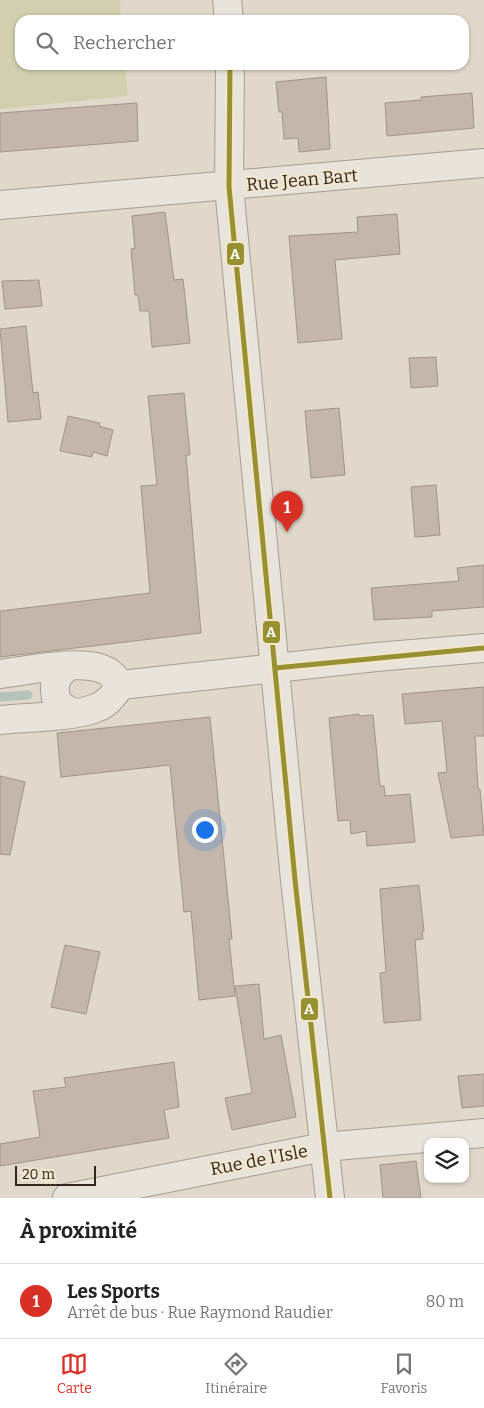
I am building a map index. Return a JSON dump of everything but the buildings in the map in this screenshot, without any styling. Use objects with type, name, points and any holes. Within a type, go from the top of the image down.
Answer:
[{"type":"street","points":[[227,0],[228,15]]},
{"type":"street","points":[[230,70],[229,186],[274,668],[330,1198]]},
{"type":"street","name":"Rue Jean Bart","points":[[0,204],[484,163]]},
{"type":"street","points":[[121,684],[484,648]]},
{"type":"street","points":[[0,674],[68,667],[94,667],[108,671],[121,684]]},
{"type":"street","points":[[68,667],[55,680],[54,693],[58,704],[73,713]]},
{"type":"street","points":[[0,720],[73,713],[97,708],[112,698],[121,684]]},
{"type":"street","name":"Rue de l'Isle","points":[[67,1198],[324,1147],[484,1133]]},
{"type":"shaded area","points":[[0,0],[120,0],[121,15],[15,15],[15,70],[125,70],[128,96],[0,109]]},
{"type":"waterway","points":[[0,697],[28,695]]},
{"type":"transit line","name":"A","points":[[230,70],[229,187],[295,880],[330,1198]]},
{"type":"transit line","name":"A","points":[[275,668],[484,648]]},
{"type":"place","name":"Les Sports","points":[[287,532]]}]
